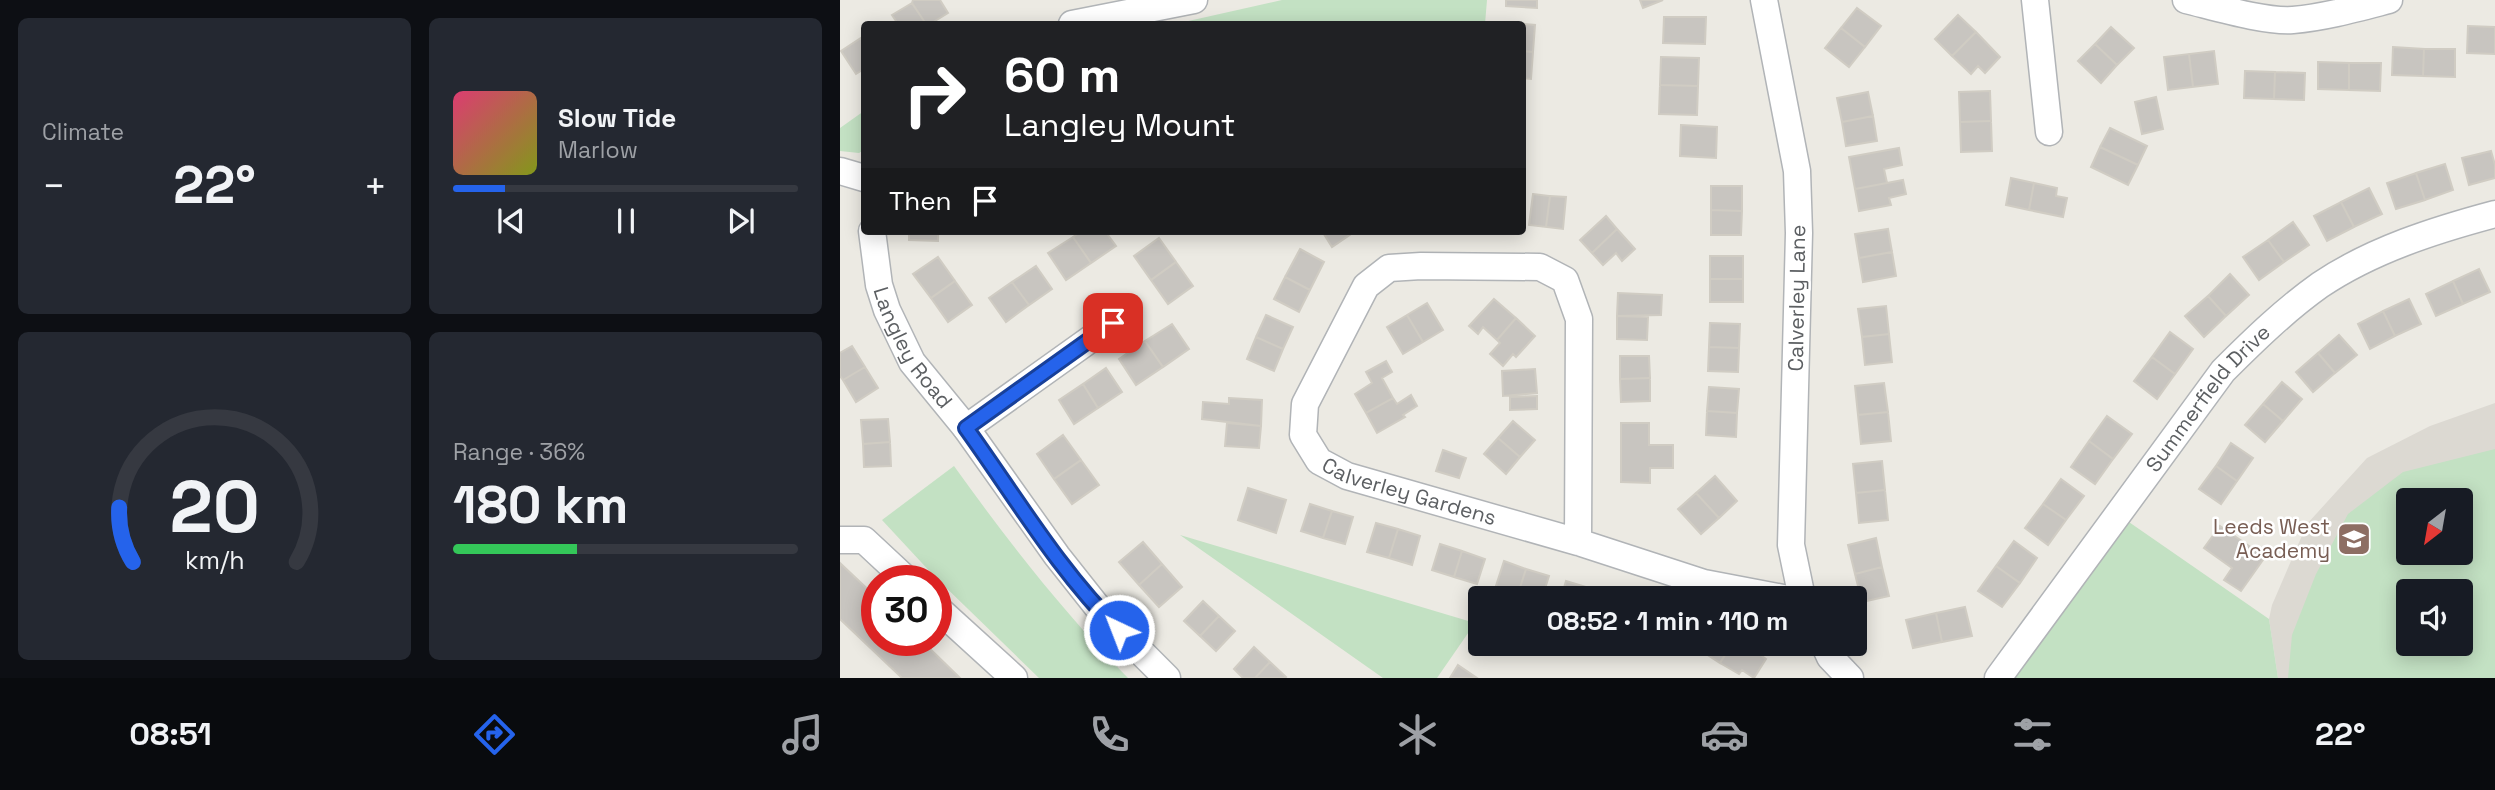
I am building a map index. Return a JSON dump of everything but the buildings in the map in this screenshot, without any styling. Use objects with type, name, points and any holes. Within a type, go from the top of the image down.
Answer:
[{"type":"street","points":[[1087,21],[1194,0]]},
{"type":"street","name":"Calverley Lane","points":[[1764,0],[1797,171],[1799,233],[1791,545],[1800,586]]},
{"type":"street","points":[[2035,0],[2049,132]]},
{"type":"street","points":[[2186,0],[2241,13],[2291,20],[2344,12],[2389,0]]},
{"type":"street","points":[[840,171],[861,177]]},
{"type":"street","name":"Summerfield Drive","points":[[1998,678],[2223,371],[2264,330],[2321,285],[2359,263],[2401,244],[2495,214]]},
{"type":"street","name":"Langley Road","points":[[873,235],[879,285],[898,337],[912,362],[966,428],[1057,556],[1103,614],[1167,678]]},
{"type":"street","name":"Calverley Gardens","points":[[1578,542],[1579,319],[1565,280],[1540,267],[1389,268],[1366,286],[1305,404],[1303,435],[1319,461],[1347,475],[1720,586]]},
{"type":"street","points":[[966,428],[1113,323]]},
{"type":"street","points":[[840,540],[864,540],[891,565]]},
{"type":"street","points":[[952,622],[1014,678]]},
{"type":"street","points":[[1830,656],[1850,678]]},
{"type":"shaded area","name":"Leeds West Academy","points":[[2495,403],[2495,678],[2278,678],[2269,619],[2272,605],[2307,524],[2367,458],[2430,426]]},
{"type":"green space","points":[[1282,0],[1487,0],[1485,21],[1188,21]]},
{"type":"green space","points":[[861,113],[861,152],[840,151],[840,128]]},
{"type":"green space","points":[[2495,449],[2495,678],[2288,678],[2292,635],[2316,574],[2348,514],[2403,472]]},
{"type":"green space","points":[[954,466],[1037,575],[1081,628],[1128,678],[1039,678],[952,593],[952,565],[924,565],[882,520]]},
{"type":"green space","points":[[2126,520],[2269,619],[2278,678],[2008,678]]},
{"type":"green space","points":[[1180,535],[1468,621],[1468,633],[1437,678],[1383,678]]},
{"type":"place","name":"Leeds West Academy","points":[[2354,539]]},
{"type":"route","points":[[1113,323],[966,428],[1057,556],[1119,630]]}]
